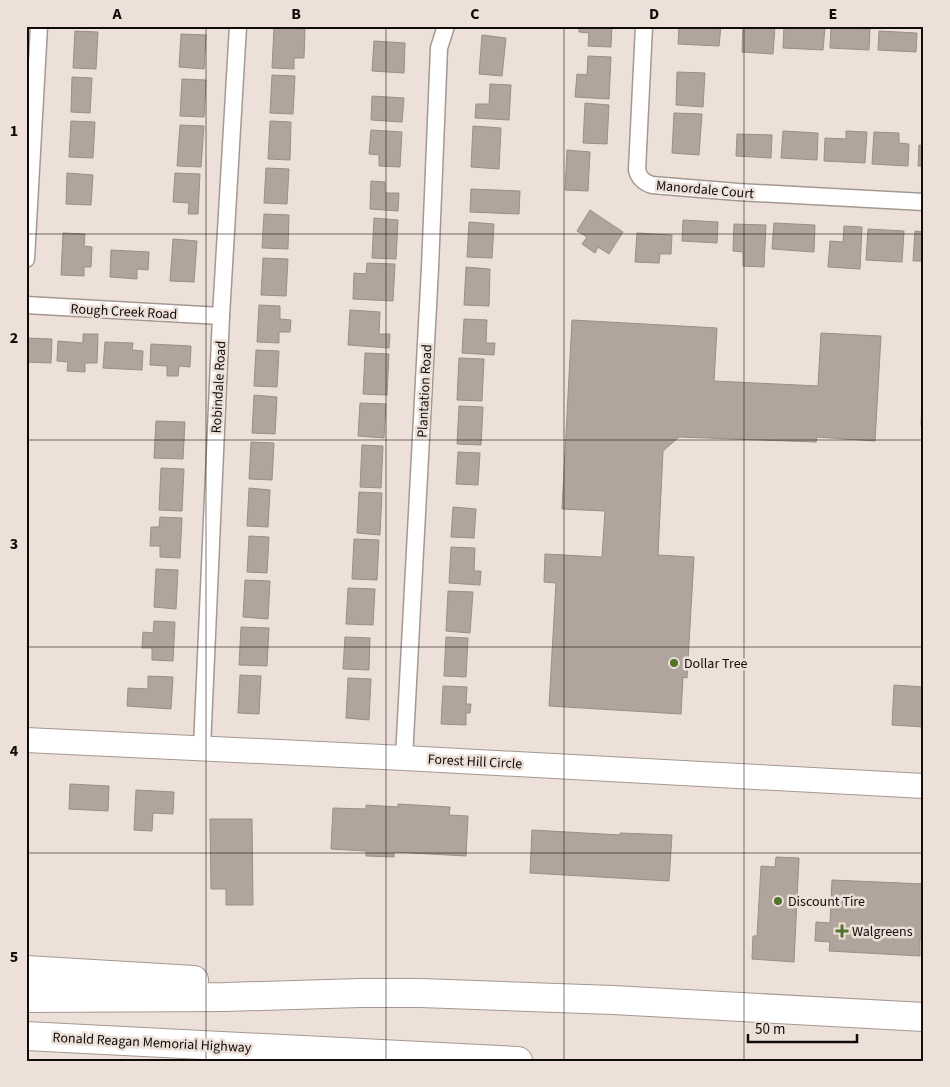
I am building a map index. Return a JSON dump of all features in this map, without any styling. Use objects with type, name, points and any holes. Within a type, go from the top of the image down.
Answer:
[{"type":"highway","points":[[26,970],[243,983],[360,993]]},
{"type":"highway","points":[[26,998],[430,993],[613,1000],[924,1017]]},
{"type":"highway","name":"Ronald Reagan Memorial Highway","points":[[26,1036],[518,1061]]},
{"type":"street","points":[[26,259],[39,26]]},
{"type":"street","name":"Robindale Road","points":[[202,748],[221,316],[238,26]]},
{"type":"street","name":"Plantation Road","points":[[404,758],[430,268],[439,48],[446,26]]},
{"type":"street","name":"Manordale Court","points":[[644,26],[637,170],[645,183],[652,186],[738,192],[924,202]]},
{"type":"street","name":"Rough Creek Road","points":[[26,305],[221,316]]},
{"type":"street","name":"Forest Hill Circle","points":[[26,740],[924,786]]},
{"type":"building","points":[[579,26],[612,26],[611,47],[588,46],[589,33],[579,32]]},
{"type":"building","points":[[679,26],[721,26],[719,46],[678,44]]},
{"type":"building","points":[[743,26],[775,26],[773,54],[742,52]]},
{"type":"building","points":[[784,26],[825,27],[823,50],[783,48]]},
{"type":"building","points":[[274,27],[305,29],[304,58],[294,58],[294,69],[272,68]]},
{"type":"building","points":[[831,27],[870,29],[869,50],[830,48]]},
{"type":"building","points":[[75,31],[98,32],[96,69],[73,68]]},
{"type":"building","points":[[879,31],[917,33],[916,52],[878,50]]},
{"type":"building","points":[[181,34],[206,35],[204,69],[179,67]]},
{"type":"building","points":[[924,34],[924,60],[922,60]]},
{"type":"building","points":[[482,35],[506,38],[502,76],[479,74]]},
{"type":"building","points":[[374,41],[405,43],[404,73],[372,71]]},
{"type":"building","points":[[588,56],[611,57],[609,99],[575,97],[577,74],[587,75]]},
{"type":"building","points":[[677,72],[705,73],[703,107],[676,105]]},
{"type":"building","points":[[272,75],[295,76],[293,114],[270,113]]},
{"type":"building","points":[[72,77],[92,78],[90,113],[71,112]]},
{"type":"building","points":[[182,79],[206,80],[204,117],[180,116]]},
{"type":"building","points":[[490,84],[511,85],[509,120],[475,118],[476,104],[489,104]]},
{"type":"building","points":[[372,96],[404,98],[402,122],[371,120]]},
{"type":"building","points":[[585,103],[609,105],[607,144],[583,143]]},
{"type":"building","points":[[674,113],[702,114],[699,155],[672,153]]},
{"type":"building","points":[[71,121],[95,122],[93,158],[69,157]]},
{"type":"building","points":[[270,121],[291,122],[290,160],[268,159]]},
{"type":"building","points":[[180,125],[204,126],[201,167],[177,166]]},
{"type":"building","points":[[473,126],[501,128],[499,169],[471,167]]},
{"type":"building","points":[[371,130],[402,132],[400,167],[379,166],[379,155],[369,154]]},
{"type":"building","points":[[783,131],[818,133],[817,160],[781,158]]},
{"type":"building","points":[[846,131],[867,132],[865,163],[824,161],[825,138],[846,139]]},
{"type":"building","points":[[874,132],[899,133],[899,143],[909,144],[908,166],[872,164]]},
{"type":"building","points":[[737,134],[772,135],[771,158],[736,156]]},
{"type":"building","points":[[919,145],[924,146],[924,166],[918,166]]},
{"type":"building","points":[[567,150],[590,152],[588,191],[565,190]]},
{"type":"building","points":[[266,168],[289,169],[287,204],[264,203]]},
{"type":"building","points":[[67,173],[93,175],[91,205],[66,204]]},
{"type":"building","points":[[175,173],[200,174],[198,214],[188,214],[189,203],[173,202]]},
{"type":"building","points":[[371,181],[385,182],[385,193],[399,193],[398,211],[370,209]]},
{"type":"building","points":[[471,189],[520,191],[519,214],[470,212]]},
{"type":"building","points":[[590,210],[623,232],[609,254],[598,247],[595,253],[582,244],[587,237],[577,231]]},
{"type":"building","points":[[264,214],[289,215],[288,249],[262,248]]},
{"type":"building","points":[[374,218],[398,220],[396,259],[372,258]]},
{"type":"building","points":[[683,220],[718,222],[717,243],[682,241]]},
{"type":"building","points":[[469,222],[494,224],[492,258],[467,257]]},
{"type":"building","points":[[774,223],[815,225],[814,252],[772,249]]},
{"type":"building","points":[[734,224],[766,225],[764,267],[743,266],[743,252],[733,251]]},
{"type":"building","points":[[844,226],[862,227],[860,269],[828,267],[830,241],[843,242]]},
{"type":"building","points":[[868,229],[904,231],[902,262],[866,260]]},
{"type":"building","points":[[915,231],[924,232],[924,261],[913,261]]},
{"type":"building","points":[[63,233],[85,234],[84,246],[92,247],[91,267],[84,267],[84,276],[61,275]]},
{"type":"building","points":[[637,233],[672,235],[671,254],[660,254],[659,263],[635,262]]},
{"type":"building","points":[[173,239],[197,241],[194,282],[170,281]]},
{"type":"building","points":[[111,250],[149,252],[148,270],[137,269],[137,279],[110,277]]},
{"type":"building","points":[[263,258],[288,259],[286,296],[261,295]]},
{"type":"building","points":[[367,263],[395,264],[393,301],[353,299],[354,273],[366,274]]},
{"type":"building","points":[[466,267],[490,269],[489,306],[464,305]]},
{"type":"building","points":[[259,305],[280,306],[280,319],[291,320],[290,332],[279,332],[279,343],[257,342]]},
{"type":"building","points":[[350,310],[380,312],[379,334],[390,334],[389,348],[348,345]]},
{"type":"building","points":[[464,319],[487,320],[486,343],[495,343],[494,355],[462,353]]},
{"type":"building","points":[[572,320],[717,328],[714,381],[818,386],[821,333],[881,336],[875,441],[817,437],[816,442],[679,437],[663,451],[658,555],[694,557],[687,678],[683,677],[681,714],[549,706],[556,583],[544,582],[545,554],[602,557],[605,511],[562,509]]},
{"type":"building","points":[[83,334],[98,334],[97,363],[85,363],[85,372],[67,371],[68,362],[57,361],[58,341],[83,343]]},
{"type":"building","points":[[26,338],[52,339],[51,363],[26,362]]},
{"type":"building","points":[[105,342],[133,343],[132,350],[143,351],[142,370],[103,368]]},
{"type":"building","points":[[151,344],[191,346],[190,367],[179,366],[178,376],[167,376],[167,366],[150,365]]},
{"type":"building","points":[[256,350],[279,351],[277,387],[254,386]]},
{"type":"building","points":[[365,353],[389,354],[387,395],[363,394]]},
{"type":"building","points":[[459,358],[484,359],[482,401],[457,400]]},
{"type":"building","points":[[254,395],[277,397],[275,434],[252,433]]},
{"type":"building","points":[[922,398],[924,398],[924,425],[921,425]]},
{"type":"building","points":[[360,403],[386,404],[384,438],[358,436]]},
{"type":"building","points":[[459,406],[483,407],[481,445],[457,444]]},
{"type":"building","points":[[156,421],[185,422],[183,459],[154,458]]},
{"type":"building","points":[[251,442],[274,443],[272,480],[249,479]]},
{"type":"building","points":[[362,445],[383,446],[381,488],[360,487]]},
{"type":"building","points":[[458,452],[480,453],[478,485],[456,484]]},
{"type":"building","points":[[161,468],[184,469],[182,511],[159,510]]},
{"type":"building","points":[[249,488],[270,490],[268,527],[247,526]]},
{"type":"building","points":[[359,492],[382,493],[380,535],[357,533]]},
{"type":"building","points":[[453,507],[476,509],[474,538],[451,537]]},
{"type":"building","points":[[160,517],[182,518],[180,558],[160,557],[160,546],[150,546],[151,527],[159,527]]},
{"type":"building","points":[[249,536],[269,537],[267,573],[247,572]]},
{"type":"building","points":[[354,539],[379,540],[377,580],[352,579]]},
{"type":"building","points":[[451,547],[475,548],[474,571],[481,571],[480,585],[449,583]]},
{"type":"building","points":[[156,569],[178,570],[176,609],[154,607]]},
{"type":"building","points":[[245,580],[270,581],[268,619],[243,617]]},
{"type":"building","points":[[348,588],[375,589],[373,625],[346,624]]},
{"type":"building","points":[[448,591],[473,592],[470,633],[446,631]]},
{"type":"building","points":[[154,621],[175,622],[173,661],[152,660],[152,648],[142,648],[143,632],[153,633]]},
{"type":"building","points":[[241,627],[269,628],[267,666],[239,665]]},
{"type":"building","points":[[345,637],[370,638],[369,670],[343,669]]},
{"type":"building","points":[[446,637],[468,638],[466,677],[444,676]]},
{"type":"building","points":[[240,675],[261,676],[259,714],[238,713]]},
{"type":"building","points":[[148,676],[173,677],[171,709],[127,706],[128,688],[148,689]]},
{"type":"building","points":[[348,678],[371,679],[369,720],[346,718]]},
{"type":"building","points":[[894,685],[924,687],[924,727],[892,725]]},
{"type":"building","points":[[443,686],[467,687],[466,704],[471,704],[470,713],[466,713],[466,725],[441,724]]},
{"type":"building","points":[[70,784],[109,786],[108,811],[69,809]]},
{"type":"building","points":[[136,790],[174,792],[173,814],[153,813],[152,831],[134,830]]},
{"type":"building","points":[[398,804],[450,807],[449,815],[468,816],[466,856],[394,852],[394,857],[366,856],[366,851],[331,849],[333,808],[366,809],[366,805],[398,807]]},
{"type":"building","points":[[210,819],[252,819],[253,905],[226,905],[226,889],[211,889]]},
{"type":"building","points":[[532,830],[620,835],[620,833],[672,835],[669,881],[530,873]]},
{"type":"building","name":"Discount Tire","points":[[776,857],[799,858],[794,962],[752,959],[753,936],[757,936],[761,866],[775,867]]},
{"type":"building","name":"Walgreens","points":[[832,880],[924,884],[924,939],[920,939],[920,956],[829,951],[830,942],[815,941],[816,922],[830,923]]},
{"type":"place","name":"Dollar Tree","points":[[674,663]]},
{"type":"place","name":"Discount Tire","points":[[778,901]]},
{"type":"place","name":"Walgreens","points":[[842,931]]}]
